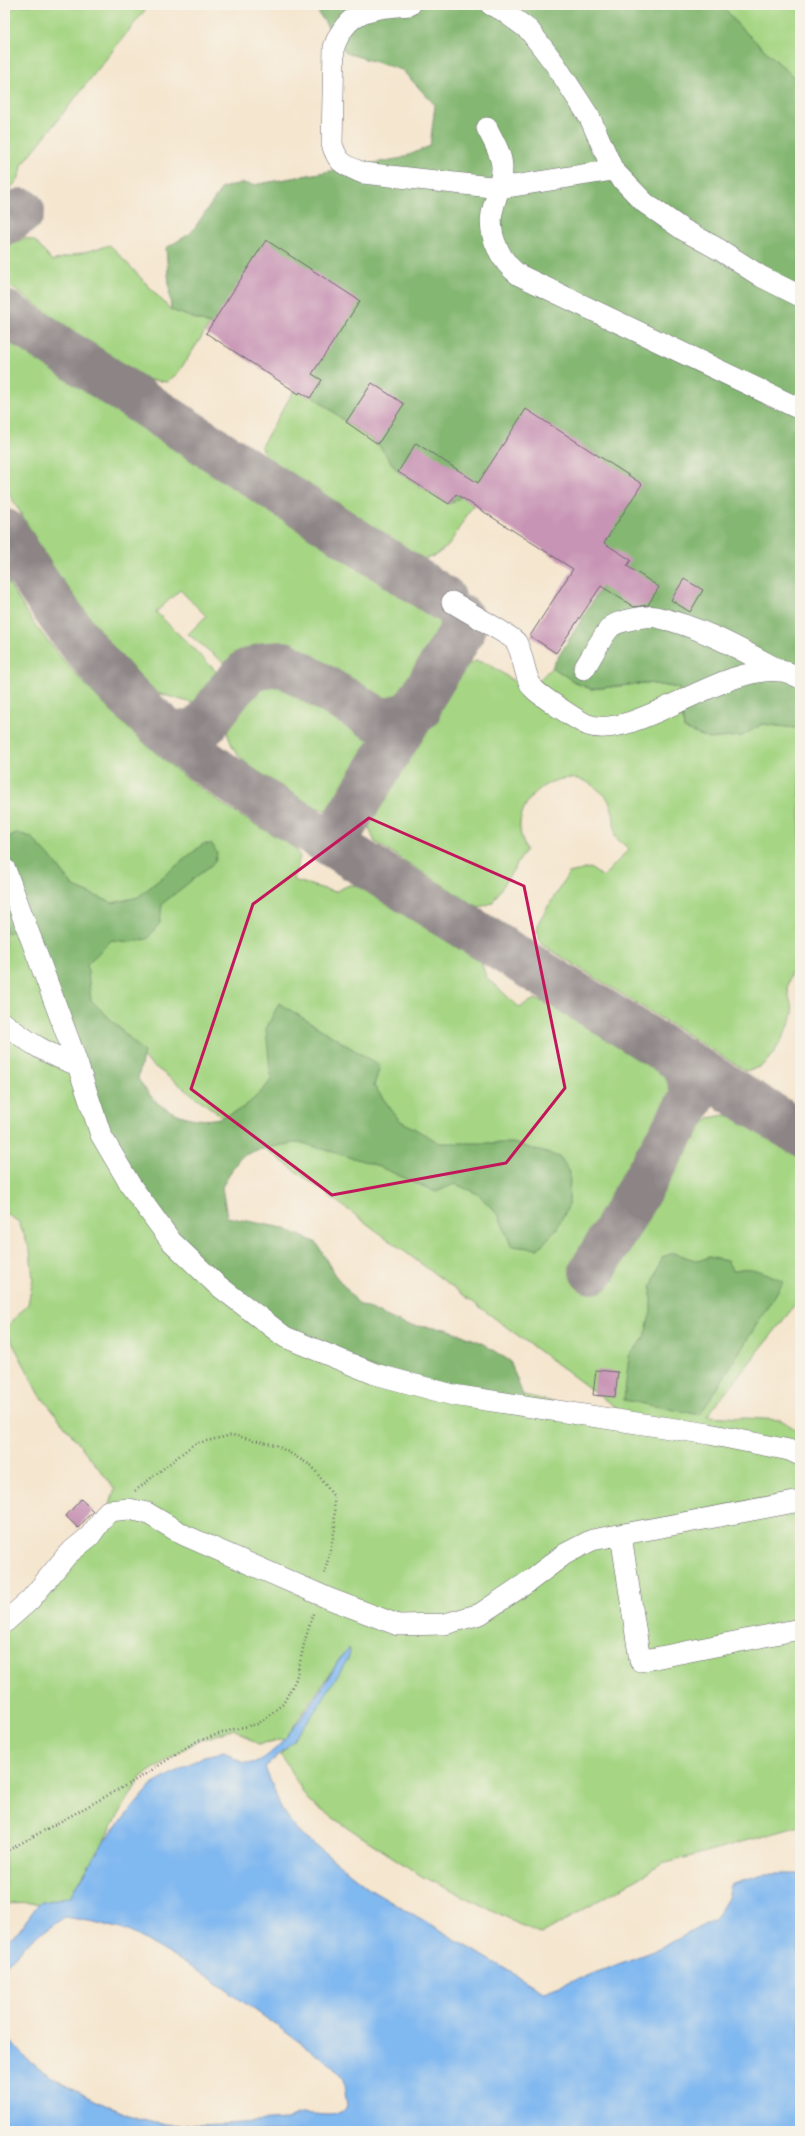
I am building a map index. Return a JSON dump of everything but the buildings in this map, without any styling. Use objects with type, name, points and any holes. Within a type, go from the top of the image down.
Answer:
[{"type":"lane","points":[[410,5],[381,8],[362,13],[348,22],[340,32],[334,47],[332,144],[336,157],[343,165],[363,172],[500,188],[613,170]]},
{"type":"lane","points":[[491,5],[502,10],[529,30],[555,64],[590,118],[613,170],[645,203],[682,229],[720,250],[762,277],[800,296]]},
{"type":"lane","points":[[487,128],[498,151],[502,167],[500,188],[492,214],[494,235],[499,251],[508,267],[519,275],[800,409]]},
{"type":"lane","points":[[452,602],[516,641],[533,688],[558,706],[588,724],[604,727],[632,721],[737,676],[758,671],[790,674]]},
{"type":"lane","points":[[584,669],[611,626],[625,619],[654,616],[691,628],[739,648],[790,674]]},
{"type":"lane","points":[[5,869],[78,1065],[102,1135],[131,1186],[171,1241],[216,1284],[285,1337],[375,1374],[453,1395],[709,1434],[789,1450],[800,1455]]},
{"type":"lane","points":[[5,1024],[28,1043],[56,1057],[78,1065]]},
{"type":"lane","points":[[5,1622],[30,1600],[68,1554],[90,1536],[108,1511],[129,1509],[147,1512],[184,1535],[320,1595],[398,1625],[445,1624],[480,1614],[528,1582],[565,1554],[592,1540],[800,1502]]},
{"type":"lane","points":[[621,1535],[640,1661],[800,1629]]},
{"type":"path","points":[[5,1852],[141,1777],[195,1742],[234,1729],[258,1724],[283,1704],[296,1679],[305,1640],[320,1595],[335,1529],[334,1497],[312,1466],[276,1445],[232,1435],[194,1444],[131,1494]]},
{"type":"highlighted area","points":[[369,818],[524,886],[565,1088],[506,1163],[332,1195],[191,1089],[253,904]]},
{"type":"green space","points":[[17,5],[149,5],[22,165],[17,180],[5,192],[5,16]]},
{"type":"green space","points":[[313,5],[722,5],[738,25],[800,83],[800,731],[795,728],[762,724],[742,736],[709,739],[684,729],[679,688],[648,683],[591,689],[576,683],[552,667],[604,583],[467,494],[449,504],[398,472],[378,444],[346,422],[298,384],[210,324],[171,310],[166,248],[191,233],[222,188],[241,183],[253,185],[402,158],[430,146],[435,105],[402,70],[346,53]]},
{"type":"green space","points":[[722,5],[800,5],[800,83],[737,25]]},
{"type":"green space","points":[[25,238],[35,241],[52,261],[110,245],[171,310],[210,324],[178,373],[167,382],[142,379],[5,283],[5,248]]},
{"type":"green space","points":[[5,338],[441,622],[446,631],[447,638],[447,645],[444,654],[412,699],[386,702],[301,650],[282,646],[265,649],[250,656],[233,670],[188,634],[206,616],[180,590],[156,612],[223,678],[208,699],[196,704],[157,693],[110,644],[53,567],[5,487]]},
{"type":"green space","points":[[298,384],[346,422],[378,444],[476,500],[449,545],[436,555],[423,560],[270,465],[261,446]]},
{"type":"green space","points":[[5,577],[36,626],[80,679],[128,728],[180,773],[208,794],[244,818],[296,849],[300,857],[293,880],[335,892],[349,885],[359,886],[477,959],[482,964],[486,977],[519,1007],[535,999],[548,1004],[667,1079],[673,1092],[671,1104],[584,1249],[709,1118],[724,1115],[734,1117],[800,1158],[800,1299],[707,1416],[781,1420],[800,1432],[800,1826],[663,1864],[541,1934],[423,1877],[309,1802],[281,1755],[322,1701],[349,1649],[343,1654],[285,1739],[258,1744],[234,1729],[195,1742],[141,1777],[71,1896],[39,1903],[5,1904],[5,1622],[104,1523],[115,1489],[40,1395],[5,1329],[28,1304],[33,1279],[30,1250],[19,1222],[5,1213]],"holes":[[[51,990],[635,1422],[285,1337]]]},
{"type":"green space","points":[[476,661],[489,664],[528,691],[552,667],[576,683],[591,689],[648,683],[679,688],[684,729],[742,736],[762,724],[796,728],[800,731],[800,958],[794,966],[788,987],[789,999],[793,1010],[790,1023],[777,1047],[763,1065],[746,1071],[541,944],[537,931],[539,921],[569,873],[590,868],[603,877],[629,849],[615,837],[613,812],[608,799],[596,788],[585,781],[572,778],[560,779],[549,783],[538,790],[529,799],[523,810],[520,823],[526,850],[492,903],[480,907],[471,903],[375,842],[369,825],[368,806],[450,677],[462,667]]},
{"type":"green space","points":[[261,675],[276,681],[322,707],[366,728],[373,750],[373,766],[366,784],[360,793],[346,806],[338,810],[329,811],[301,799],[252,768],[232,747],[226,728],[227,709],[231,700],[243,686]]},
{"type":"green space","points":[[18,833],[31,837],[54,861],[74,887],[113,903],[138,897],[203,844],[212,844],[217,853],[215,862],[162,904],[160,923],[147,939],[129,942],[112,940],[87,964],[91,1000],[144,1052],[138,1079],[153,1098],[163,1107],[179,1115],[194,1119],[209,1119],[222,1117],[235,1112],[248,1104],[271,1080],[266,1029],[279,1003],[380,1066],[374,1086],[399,1120],[440,1143],[513,1143],[560,1157],[570,1172],[569,1205],[556,1230],[538,1249],[511,1246],[499,1216],[478,1194],[455,1184],[436,1192],[373,1164],[299,1142],[257,1150],[240,1157],[222,1187],[227,1217],[283,1228],[317,1243],[334,1274],[359,1304],[406,1325],[447,1329],[480,1342],[510,1361],[527,1406],[453,1395],[285,1337],[216,1284],[131,1186],[26,926],[5,934],[5,839]]},
{"type":"green space","points":[[673,1253],[698,1261],[709,1257],[727,1261],[733,1271],[740,1269],[753,1269],[784,1281],[700,1415],[624,1400],[629,1356],[644,1338],[651,1311],[651,1288],[662,1257]]},
{"type":"water","points":[[349,1648],[350,1651],[348,1659],[311,1717],[290,1744],[265,1767],[281,1808],[289,1821],[301,1834],[369,1888],[544,1992],[661,1948],[715,1919],[728,1898],[731,1885],[766,1874],[800,1874],[800,2131],[5,2131],[5,2034],[25,2057],[71,2088],[111,2108],[130,2116],[148,2121],[163,2124],[194,2125],[287,2120],[304,2114],[334,2114],[341,2112],[347,2106],[343,2078],[333,2066],[207,1976],[128,1931],[94,1922],[65,1917],[33,1939],[5,1966],[5,1942],[18,1932],[39,1903],[71,1896],[105,1840],[153,1784],[204,1756],[224,1752],[239,1761],[249,1763],[261,1760],[274,1750],[301,1718],[343,1654]]},
{"type":"taxiway","points":[[5,222],[22,211]]},
{"type":"taxiway","points":[[5,313],[443,598]]},
{"type":"taxiway","points":[[5,532],[57,613],[97,663],[142,710],[198,757],[254,796],[800,1133]]},
{"type":"taxiway","points":[[331,834],[340,831],[463,630],[461,618]]},
{"type":"taxiway","points":[[181,734],[194,731],[205,724],[230,690],[248,671],[266,665],[284,664],[375,718],[390,721],[418,710]]},
{"type":"taxiway","points":[[592,1271],[694,1095],[688,1073]]}]
